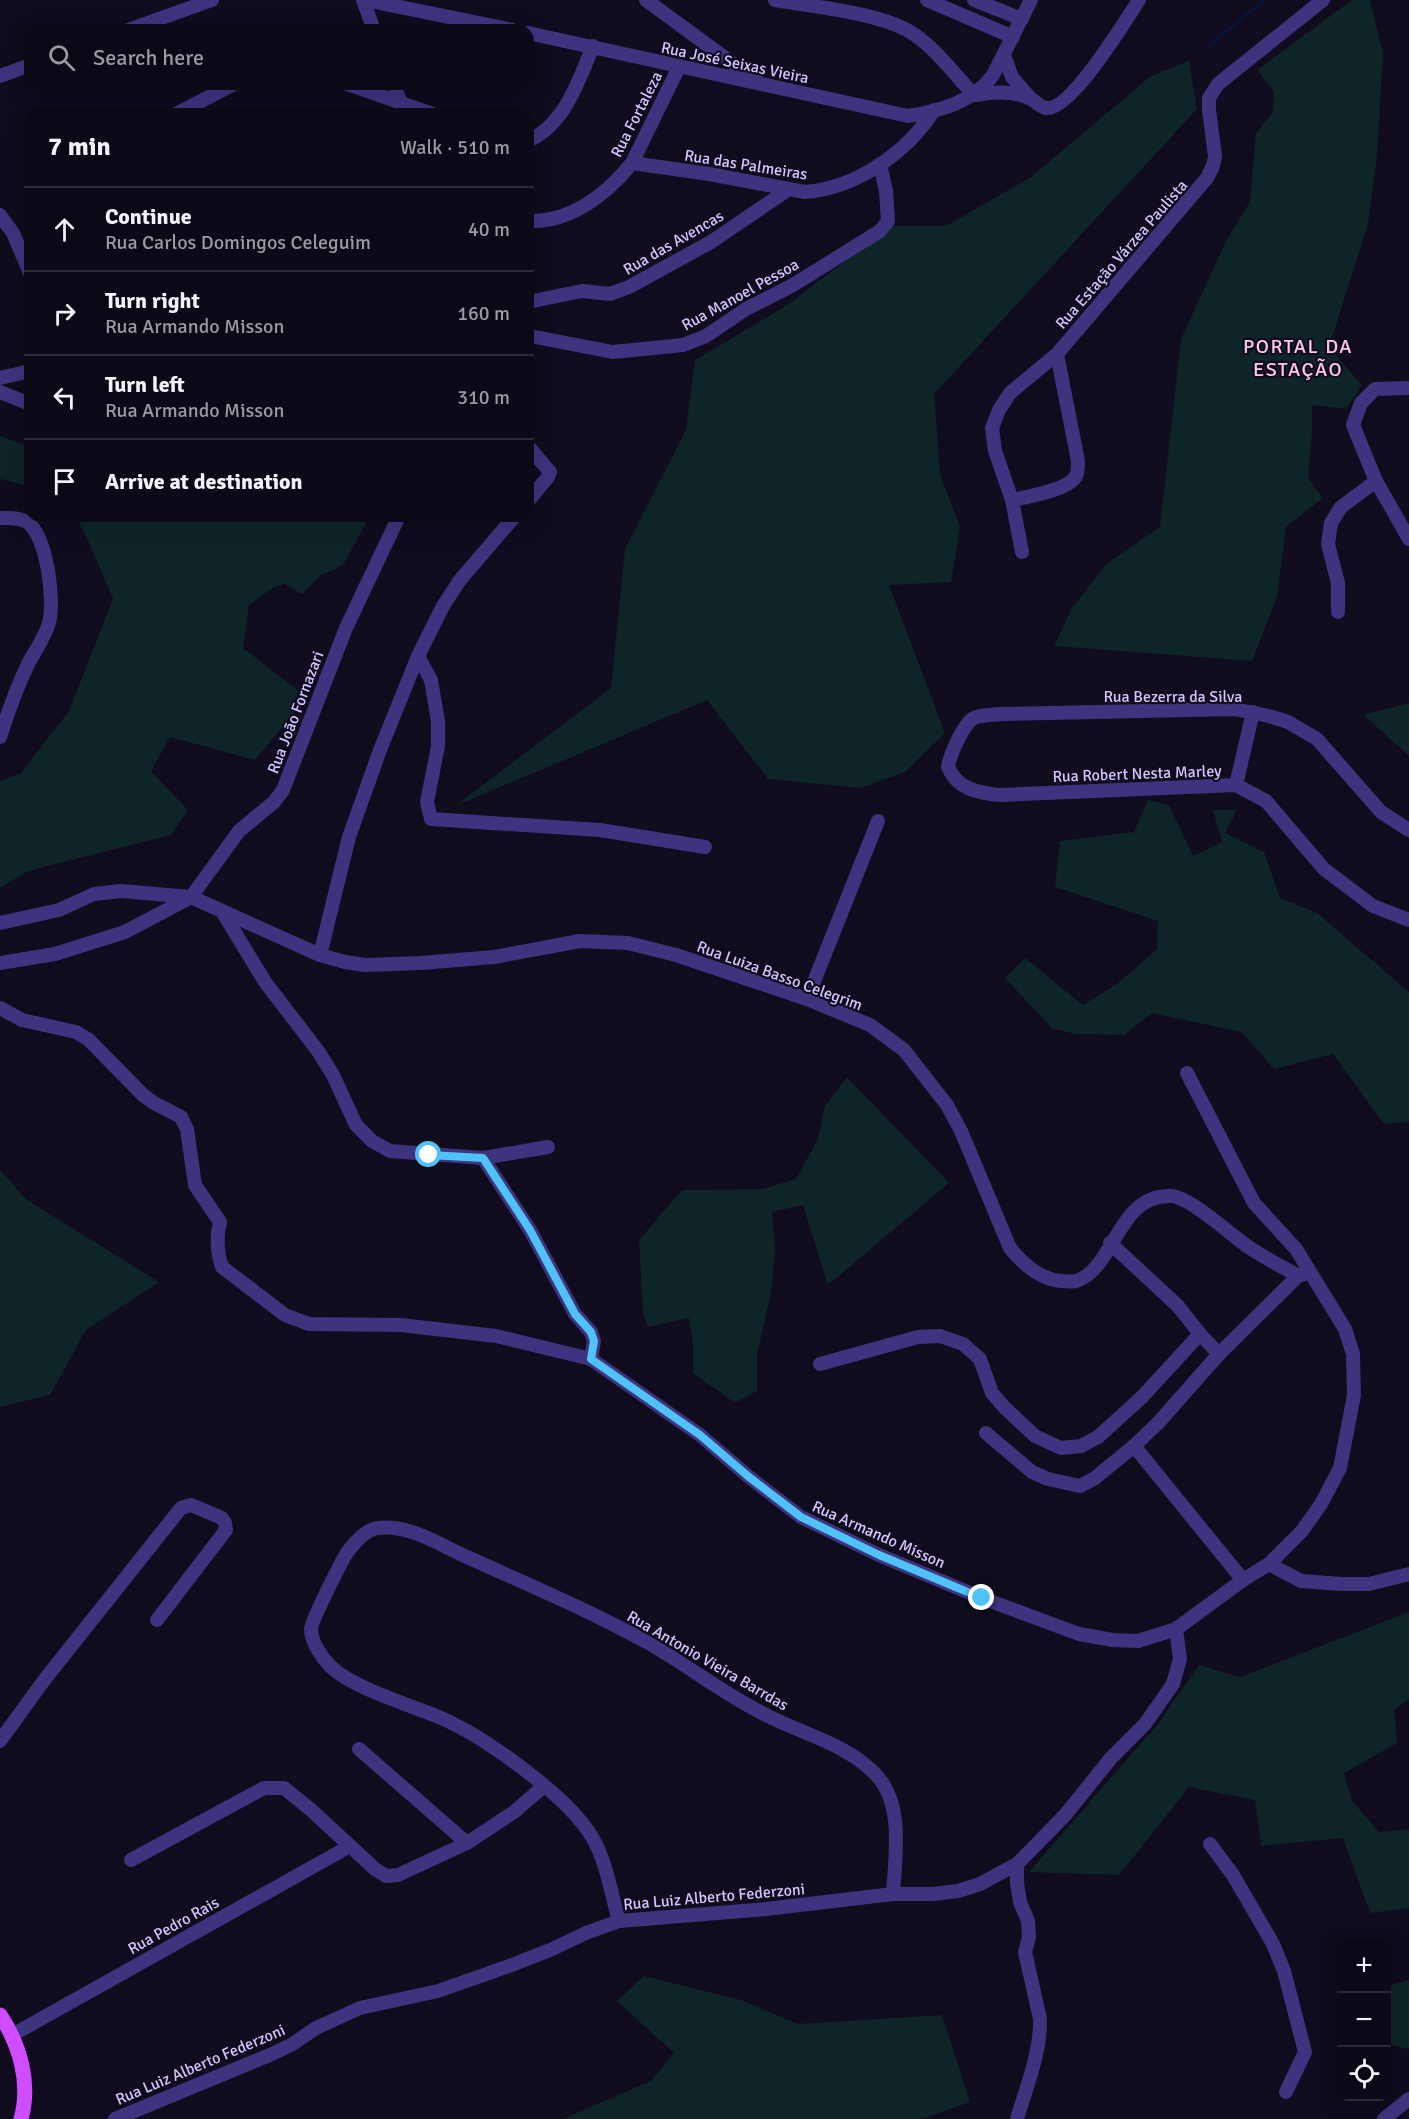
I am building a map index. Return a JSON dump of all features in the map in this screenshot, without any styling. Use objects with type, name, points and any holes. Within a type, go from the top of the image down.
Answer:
[{"type":"main road","points":[[0,2015],[12,2034],[19,2054],[24,2096],[21,2119]]},
{"type":"street","points":[[145,24],[212,0]]},
{"type":"street","points":[[372,24],[364,0],[483,24]]},
{"type":"street","points":[[646,0],[762,85]]},
{"type":"street","points":[[776,0],[865,16],[899,26],[926,43],[974,95]]},
{"type":"street","points":[[927,0],[1012,37]]},
{"type":"street","points":[[974,0],[1022,20]]},
{"type":"street","points":[[974,95],[986,86],[1031,0]]},
{"type":"street","points":[[1004,55],[1012,77],[1031,99],[1043,108],[1050,109],[1072,93],[1118,33],[1139,0]]},
{"type":"street","name":"Rua Estação Várzea Paulista","points":[[1022,552],[1012,501],[995,451],[992,428],[999,410],[1010,393],[1057,354],[1207,178],[1215,156],[1209,98],[1218,84],[1323,0]]},
{"type":"street","name":"Rua José Seixas Vieira","points":[[534,34],[908,116],[934,110],[974,95]]},
{"type":"street","points":[[534,138],[542,135],[554,123],[566,105],[593,46]]},
{"type":"street","points":[[0,76],[24,67]]},
{"type":"street","name":"Rua Fortaleza","points":[[534,221],[548,221],[563,217],[583,207],[611,186],[632,163],[679,67]]},
{"type":"street","points":[[188,108],[222,90]]},
{"type":"street","points":[[366,90],[418,108]]},
{"type":"street","points":[[396,90],[400,101]]},
{"type":"street","points":[[974,95],[999,92],[1031,99]]},
{"type":"street","name":"Rua das Palmeiras","points":[[632,163],[709,174],[805,192],[821,191],[866,173],[880,164],[913,138],[934,110]]},
{"type":"street","name":"Rua Manoel Pessoa","points":[[535,337],[613,352],[683,345],[706,336],[746,309],[794,285],[880,231],[888,221],[886,191],[880,164]]},
{"type":"street","name":"Rua das Avencas","points":[[534,301],[582,291],[610,294],[629,288],[711,242],[789,189]]},
{"type":"street","points":[[0,215],[13,233],[24,259]]},
{"type":"street","points":[[1012,501],[1059,487],[1069,483],[1076,476],[1078,461],[1057,354]]},
{"type":"street","points":[[0,378],[24,372]]},
{"type":"street","points":[[1409,388],[1375,388],[1360,403],[1353,425],[1376,481],[1409,539]]},
{"type":"street","points":[[0,392],[24,402]]},
{"type":"street","points":[[534,453],[550,472],[534,494]]},
{"type":"street","points":[[1338,612],[1338,583],[1328,544],[1331,523],[1341,507],[1376,481]]},
{"type":"street","points":[[0,518],[24,521]]},
{"type":"street","points":[[0,737],[15,694],[49,624],[52,602],[45,558],[36,531],[27,522]]},
{"type":"street","name":"Rua João Fornazari","points":[[191,897],[239,831],[274,802],[282,790],[346,628],[396,522]]},
{"type":"street","points":[[320,955],[349,837],[380,750],[418,656],[443,606],[460,580],[510,522]]},
{"type":"street","points":[[418,656],[431,680],[438,721],[438,746],[427,802],[429,816],[434,821],[600,830],[705,847]]},
{"type":"street","name":"Rua Bezerra da Silva","points":[[950,755],[966,726],[975,717],[1001,714],[1234,709],[1253,712],[1288,722],[1317,739],[1381,812],[1409,830]]},
{"type":"street","points":[[1236,785],[1253,712]]},
{"type":"street","name":"Rua Robert Nesta Marley","points":[[950,755],[948,767],[956,781],[962,786],[982,793],[1000,795],[1236,785],[1266,801],[1324,869],[1373,906],[1409,920]]},
{"type":"street","points":[[807,999],[878,821]]},
{"type":"street","name":"Rua Luiza Basso Celegrim","points":[[0,923],[59,910],[94,894],[121,891],[191,897],[320,955],[365,965],[494,957],[580,941],[628,943],[676,955],[807,999],[870,1025],[897,1044],[919,1067],[947,1105],[961,1131],[1010,1248],[1025,1264],[1043,1276],[1055,1281],[1075,1281],[1089,1273],[1098,1264],[1128,1217],[1139,1206],[1150,1200],[1173,1196],[1195,1208],[1248,1247],[1303,1274]]},
{"type":"street","points":[[0,963],[55,954],[125,932],[191,897]]},
{"type":"street","points":[[222,911],[265,982],[318,1051],[333,1075],[356,1125],[372,1141],[390,1151],[483,1158],[548,1147]]},
{"type":"street","points":[[0,1008],[22,1020],[76,1032],[89,1040],[142,1095],[181,1117],[187,1129],[195,1185],[220,1222],[217,1237],[222,1267],[285,1315],[309,1324],[401,1325],[496,1336],[591,1359],[594,1341],[591,1332],[575,1314],[530,1230],[483,1158]]},
{"type":"street","name":"Rua Armando Misson","points":[[591,1359],[700,1435],[801,1517],[879,1555],[982,1598],[1079,1634],[1113,1640],[1138,1641],[1176,1629],[1269,1564],[1302,1531],[1322,1504],[1340,1468],[1354,1395],[1353,1354],[1345,1329],[1303,1274],[1296,1249],[1254,1203],[1187,1073]]},
{"type":"street","points":[[1110,1243],[1171,1299],[1219,1354]]},
{"type":"street","points":[[986,1433],[1032,1472],[1056,1481],[1080,1486],[1095,1478],[1134,1446],[1159,1422],[1219,1354],[1303,1274]]},
{"type":"street","points":[[820,1364],[918,1337],[940,1336],[963,1344],[980,1359],[992,1393],[1004,1407],[1035,1436],[1061,1448],[1081,1446],[1098,1437],[1142,1397],[1200,1334]]},
{"type":"street","points":[[1134,1446],[1244,1580]]},
{"type":"street","points":[[0,1741],[45,1679],[181,1508],[191,1505],[222,1518],[226,1530],[157,1620]]},
{"type":"street","name":"Rua Antonio Vieira Barrdas","points":[[544,1786],[489,1744],[441,1717],[354,1682],[331,1667],[315,1645],[311,1625],[348,1551],[361,1537],[375,1527],[407,1530],[578,1606],[651,1645],[767,1716],[820,1738],[858,1759],[879,1779],[889,1795],[894,1819],[893,1894]]},
{"type":"street","points":[[1269,1564],[1301,1581],[1341,1584],[1369,1584],[1409,1574]]},
{"type":"street","name":"Rua Luiz Alberto Federzoni","points":[[115,2119],[272,2054],[291,2045],[316,2028],[360,2008],[438,1991],[509,1966],[619,1921],[766,1909],[893,1894],[933,1894],[958,1891],[980,1884],[1017,1864],[1066,1814],[1111,1758],[1145,1724],[1173,1684],[1180,1659],[1176,1629]]},
{"type":"street","points":[[359,1749],[467,1842]]},
{"type":"street","points":[[131,1860],[264,1788],[284,1788],[375,1869],[386,1876],[398,1875],[467,1842],[514,1812],[544,1786],[577,1815],[594,1839],[602,1858],[619,1921]]},
{"type":"street","points":[[1210,1844],[1233,1875],[1258,1916],[1284,1971],[1305,2052],[1286,2092]]},
{"type":"street","name":"Rua Pedro Rais","points":[[12,2034],[350,1846]]},
{"type":"street","points":[[1017,1864],[1020,1902],[1028,1921],[1029,1937],[1025,1952],[1040,2019],[1038,2043],[1017,2119]]},
{"type":"street","points":[[1384,2119],[1409,2099]]},
{"type":"green space","points":[[1352,0],[1370,0],[1383,53],[1377,155],[1368,224],[1329,347],[1362,385],[1346,409],[1312,405],[1308,478],[1323,498],[1286,527],[1277,597],[1252,661],[1054,646],[1072,608],[1107,563],[1160,527],[1181,339],[1226,241],[1250,202],[1256,133],[1273,112],[1274,92],[1257,70]]},
{"type":"green space","points":[[1189,61],[1197,109],[934,394],[940,474],[960,527],[951,582],[889,585],[945,733],[905,772],[860,788],[768,779],[707,700],[455,806],[611,688],[625,549],[686,430],[695,360],[786,306],[892,226],[946,226],[1031,177],[1151,76]]},
{"type":"green space","points":[[0,436],[24,445],[24,485],[0,479]]},
{"type":"green space","points":[[78,522],[367,522],[343,565],[320,576],[302,594],[285,584],[274,587],[249,605],[243,648],[307,697],[255,760],[170,737],[151,771],[188,810],[171,835],[28,871],[0,888],[0,781],[20,774],[69,711],[113,599]]},
{"type":"green space","points":[[1409,703],[1409,756],[1364,715]]},
{"type":"green space","points":[[1148,800],[1169,805],[1193,856],[1222,842],[1213,810],[1237,810],[1225,833],[1264,852],[1280,898],[1317,913],[1409,992],[1409,1122],[1384,1124],[1333,1054],[1274,1069],[1242,1032],[1152,1013],[1124,1035],[1075,1034],[1052,1028],[1005,978],[1025,958],[1083,1005],[1117,984],[1157,949],[1158,921],[1055,887],[1060,841],[1134,832]]},
{"type":"green space","points":[[847,1077],[949,1183],[828,1285],[803,1205],[772,1212],[775,1250],[771,1293],[757,1354],[757,1391],[735,1403],[693,1373],[693,1341],[689,1318],[648,1327],[643,1313],[639,1240],[682,1190],[762,1189],[796,1179],[818,1139],[825,1106]]},
{"type":"green space","points":[[0,1170],[27,1200],[159,1282],[86,1330],[50,1395],[0,1407]]},
{"type":"green space","points":[[1409,1612],[1409,1699],[1394,1710],[1397,1743],[1344,1773],[1352,1801],[1379,1832],[1409,1829],[1409,1908],[1370,1913],[1343,1838],[1261,1846],[1255,1800],[1189,1787],[1119,1875],[1029,1872],[1157,1725],[1199,1665],[1240,1677]]},
{"type":"green space","points":[[644,1976],[741,2000],[797,2024],[942,2015],[970,2102],[922,2119],[563,2119],[651,2081],[674,2053],[617,2001]]},
{"type":"green space","points":[[1409,1980],[1408,2049],[1391,2045],[1391,1985]]},
{"type":"waterway","points":[[1210,45],[1264,0]]},
{"type":"district","name":"PORTAL DA ESTAÇÃO","points":[[1298,358]]},
{"type":"route","points":[[429,1155],[483,1158],[530,1230],[575,1314],[591,1332],[594,1341],[591,1359],[700,1435],[801,1517],[879,1555],[982,1598]]}]
